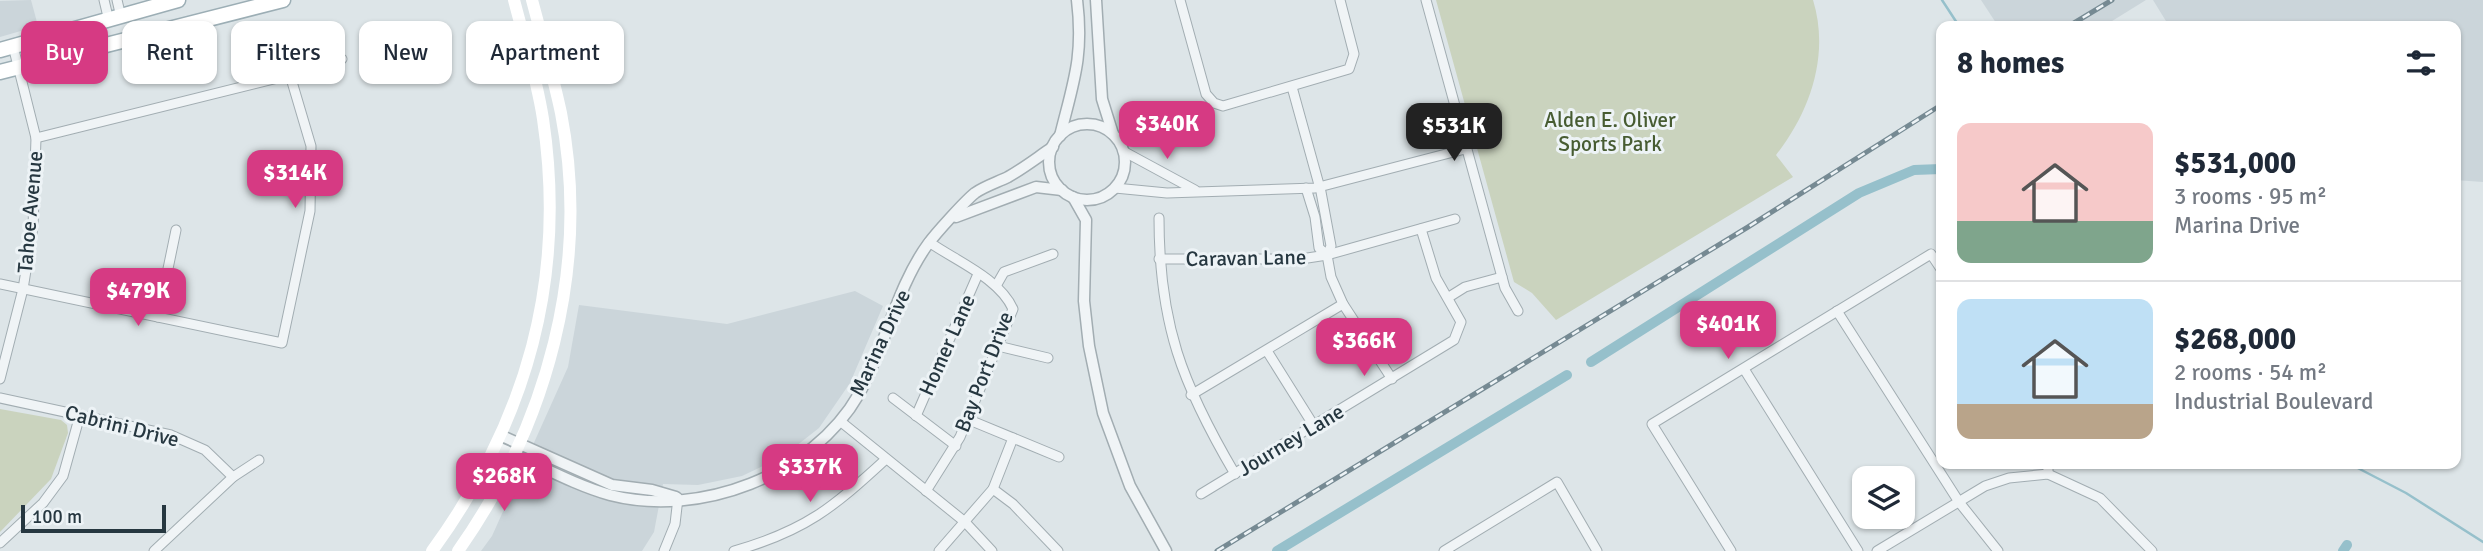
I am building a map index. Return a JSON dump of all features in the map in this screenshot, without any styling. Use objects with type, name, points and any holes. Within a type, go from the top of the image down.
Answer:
[{"type":"main road","points":[[7,48],[178,0]]},
{"type":"main road","points":[[108,44],[283,0]]},
{"type":"main road","points":[[432,551],[467,500],[499,441],[517,400],[534,342],[549,241],[549,183],[542,118],[513,0]]},
{"type":"main road","points":[[458,551],[487,509],[518,449],[536,408],[555,345],[568,241],[568,181],[561,115],[532,0]]},
{"type":"main road","points":[[108,37],[119,30],[115,19]]},
{"type":"main road","points":[[0,72],[19,67]]},
{"type":"street","points":[[104,0],[115,19]]},
{"type":"street","points":[[115,19],[117,0]]},
{"type":"street","points":[[1077,0],[1080,52],[1073,96],[1060,136],[1053,147],[1050,170],[1062,190],[1073,197],[1092,200],[1104,196]]},
{"type":"street","points":[[1086,220],[1104,196],[1115,188],[1124,171],[1123,151],[1113,134],[1100,87],[1096,0]]},
{"type":"street","points":[[1180,0],[1203,87],[1212,102],[1220,106],[1239,103],[1346,71],[1353,64],[1354,54],[1340,0]]},
{"type":"street","points":[[1426,0],[1502,278],[1518,311]]},
{"type":"street","name":"Tahoe Avenue","points":[[0,379],[23,289],[33,227],[36,138],[19,67],[7,48]]},
{"type":"street","points":[[36,138],[254,84]]},
{"type":"street","points":[[0,284],[282,343],[310,211],[311,146],[293,84]]},
{"type":"street","points":[[1293,87],[1331,246],[1327,255],[1331,277],[1343,304],[1392,379]]},
{"type":"street","points":[[1060,136],[1083,124],[1102,127],[1113,134]]},
{"type":"street","name":"Marina Drive","points":[[499,441],[612,485],[652,490],[678,498],[712,494],[769,476],[803,455],[840,421],[859,394],[916,264],[929,242],[974,194],[1011,175],[1053,147]]},
{"type":"street","points":[[1115,188],[1199,192],[1319,187],[1465,149]]},
{"type":"street","points":[[1123,151],[1169,179],[1199,192]]},
{"type":"street","name":"Marina Drive","points":[[954,218],[1036,187],[1062,190]]},
{"type":"street","points":[[1306,188],[1315,217],[1319,248],[1327,255]]},
{"type":"street","points":[[1073,197],[1086,220],[1084,301],[1098,392],[1121,464],[1146,517],[1166,551]]},
{"type":"street","points":[[1159,218],[1162,296],[1191,395],[1235,474]]},
{"type":"street","name":"Caravan Lane","points":[[1159,259],[1301,259],[1327,255],[1455,219]]},
{"type":"street","name":"Journey Lane","points":[[1201,494],[1454,340],[1461,322],[1436,278],[1421,229]]},
{"type":"street","points":[[158,317],[176,230]]},
{"type":"street","name":"Bay Port Drive","points":[[926,491],[956,446],[1013,309],[1007,297],[996,286],[929,242]]},
{"type":"street","points":[[996,286],[1004,272],[1053,254]]},
{"type":"street","points":[[1731,551],[1652,424],[1931,254],[1936,262]]},
{"type":"street","name":"Homer Lane","points":[[916,416],[978,274]]},
{"type":"street","points":[[1449,297],[1465,287],[1502,278]]},
{"type":"street","points":[[1191,395],[1343,304]]},
{"type":"street","points":[[1837,311],[1936,466]]},
{"type":"street","points":[[998,346],[1048,358]]},
{"type":"street","points":[[1267,351],[1314,426]]},
{"type":"street","points":[[1744,369],[1858,551]]},
{"type":"street","name":"Cabrini Drive","points":[[0,398],[171,435],[205,450],[233,477]]},
{"type":"street","name":"Homer Lane","points":[[893,398],[956,446]]},
{"type":"street","points":[[0,542],[43,503],[63,476],[80,415]]},
{"type":"street","points":[[967,419],[1059,457]]},
{"type":"street","points":[[840,421],[965,523],[992,551]]},
{"type":"street","points":[[939,551],[993,489],[1013,438]]},
{"type":"street","points":[[734,551],[793,530],[826,512],[855,491],[886,459]]},
{"type":"street","points":[[154,551],[233,477],[259,460]]},
{"type":"street","points":[[1938,469],[1959,502],[1998,551]]},
{"type":"street","points":[[2048,469],[2048,474]]},
{"type":"street","points":[[1877,551],[1985,486],[2009,478],[2048,474],[2100,498],[2152,551]]},
{"type":"street","points":[[1444,551],[1557,482],[1597,551]]},
{"type":"street","points":[[993,489],[1013,505],[1058,551]]},
{"type":"street","points":[[664,551],[675,524],[678,498]]},
{"type":"shaded area","points":[[31,0],[37,21],[21,21],[21,31],[0,37],[0,1]]},
{"type":"shaded area","points":[[1981,0],[2146,0],[2112,21],[1995,21]]},
{"type":"shaded area","points":[[2153,0],[2483,0],[2483,182],[2461,180],[2461,21],[2166,21]]},
{"type":"shaded area","points":[[855,291],[883,306],[850,383],[819,428],[782,457],[742,476],[698,485],[663,484],[654,532],[642,551],[481,551],[492,536],[568,367],[579,305],[727,324]]},
{"type":"green space","name":"Alden E. Oliver Sports Park","points":[[1436,0],[1813,0],[1819,41],[1814,82],[1799,120],[1776,155],[1793,177],[1556,320],[1532,293],[1514,282]]},
{"type":"green space","points":[[0,409],[61,420],[67,425],[68,433],[51,479],[0,532]]},
{"type":"waterway","points":[[1942,0],[1956,21]]},
{"type":"waterway","points":[[1591,362],[1859,193],[1914,170],[1936,169]]},
{"type":"waterway","points":[[1277,551],[1567,375]]},
{"type":"waterway","points":[[2360,469],[2406,493],[2483,542]]},
{"type":"waterway","points":[[2343,551],[2347,545]]},
{"type":"railway","points":[[2077,21],[2112,0]]},
{"type":"railway","points":[[1217,551],[1748,227],[1936,108]]}]
